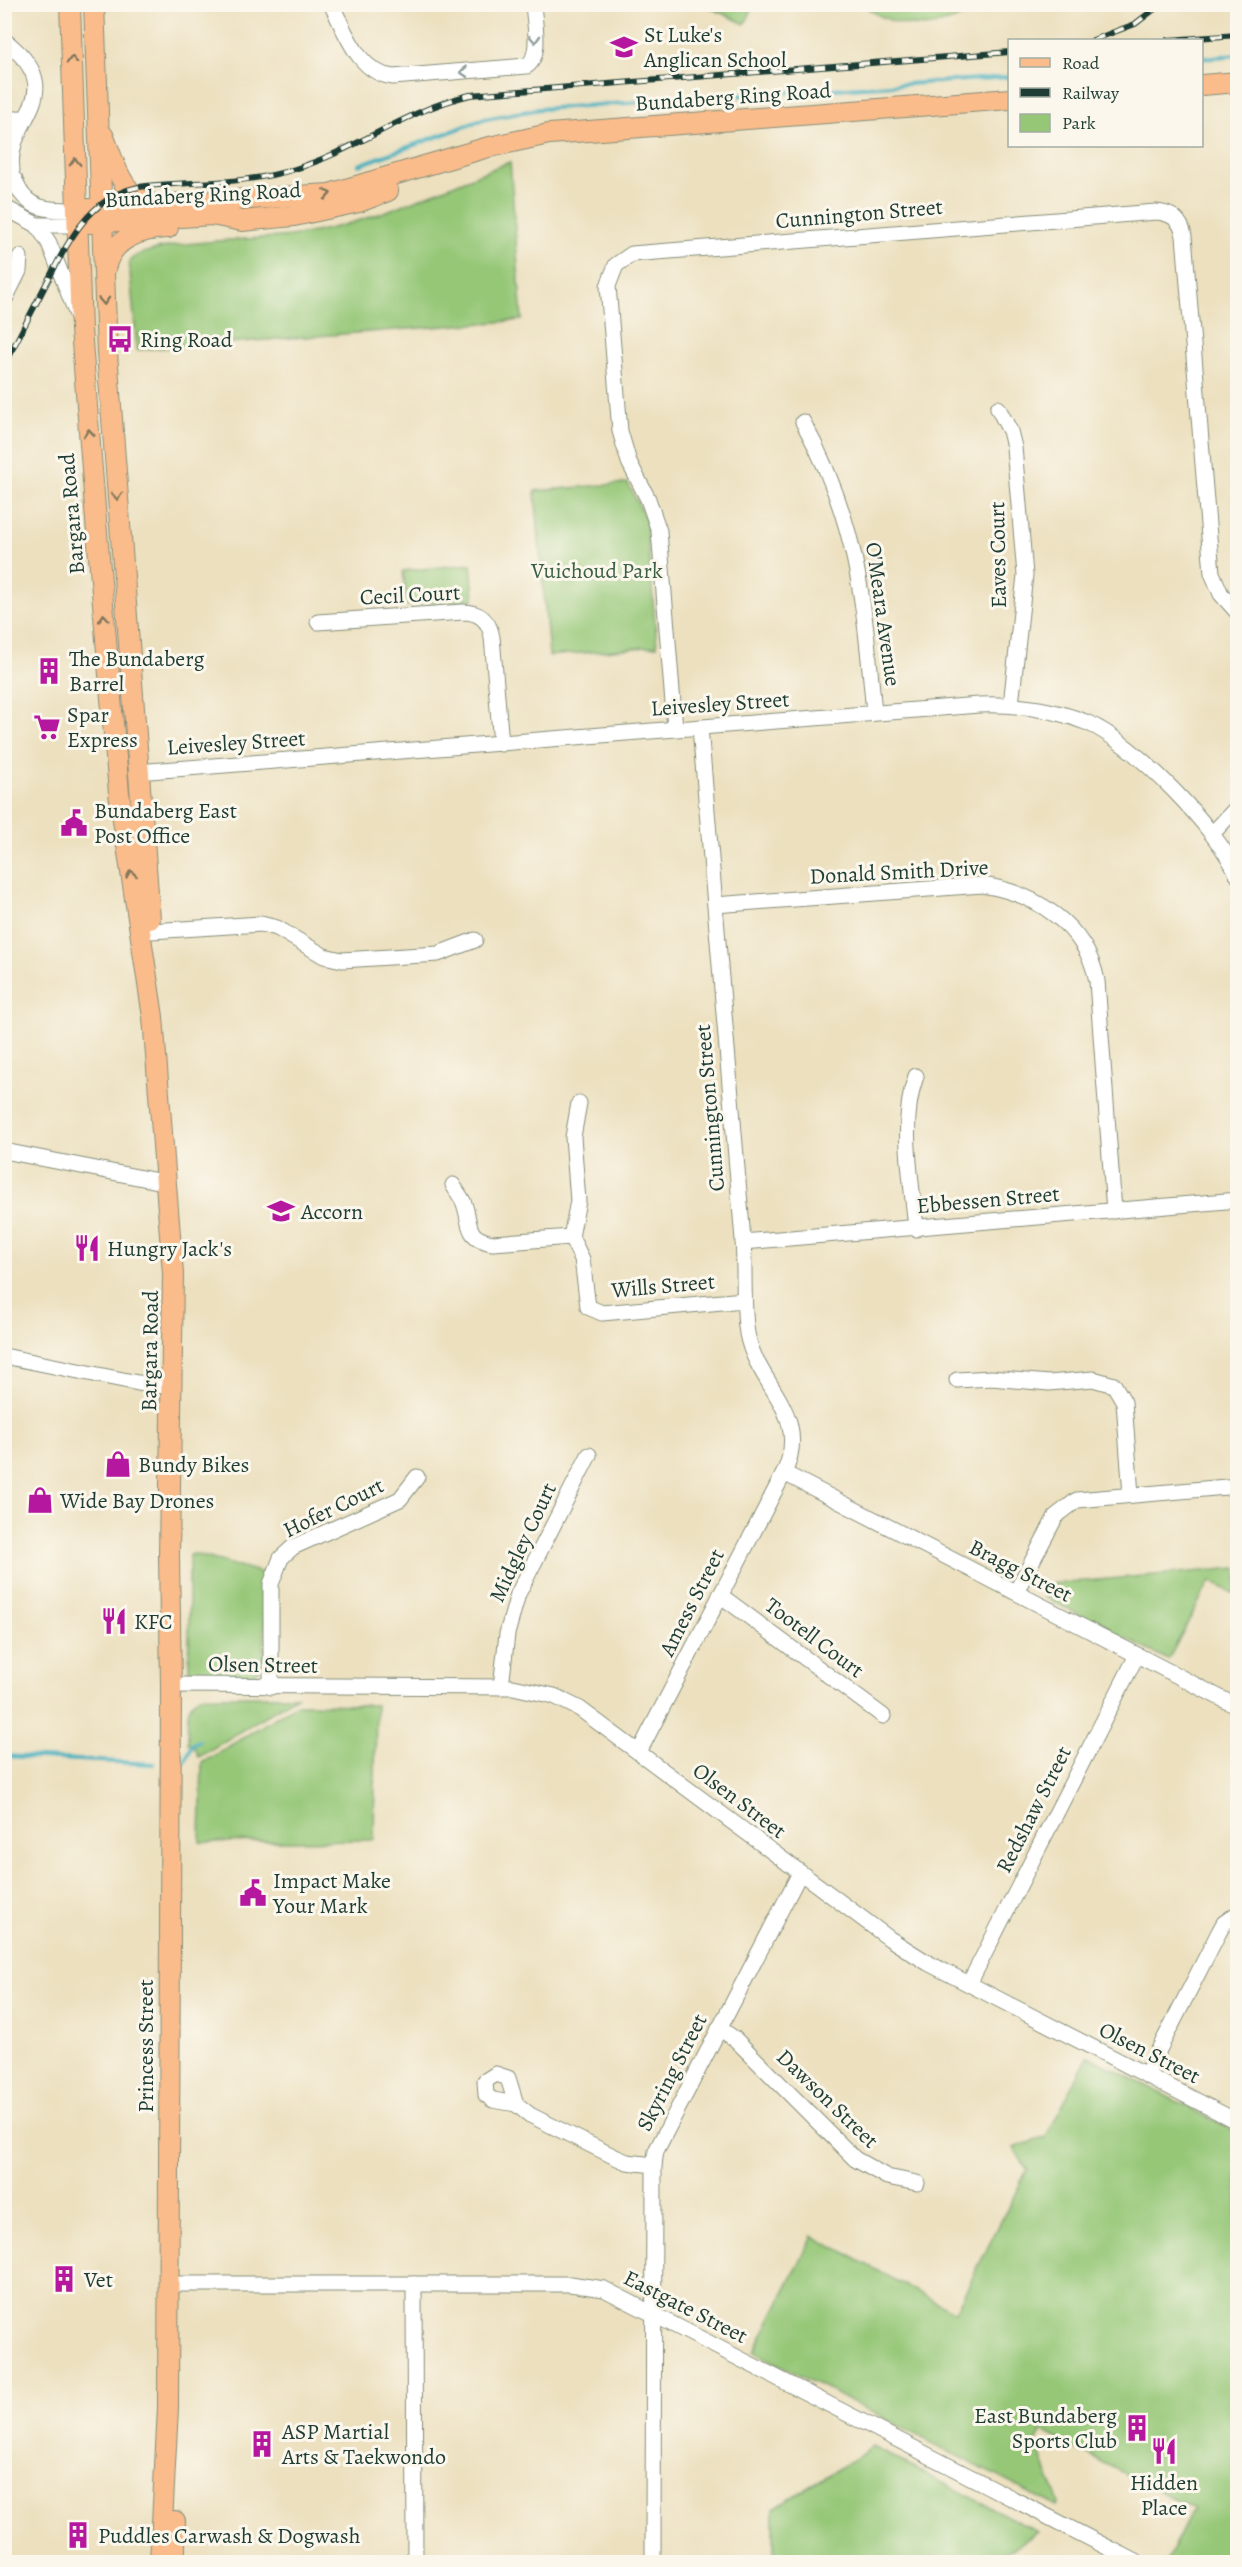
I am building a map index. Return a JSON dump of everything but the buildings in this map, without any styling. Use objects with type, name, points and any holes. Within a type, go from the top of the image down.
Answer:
[{"type":"main road","name":"Bargara Road","points":[[70,4],[81,329],[117,773],[145,932]]},
{"type":"main road","name":"Bargara Road","points":[[94,4],[103,276],[137,772],[145,932],[168,1183],[173,1274],[169,1556],[171,1685]]},
{"type":"main road","points":[[1203,85],[1238,82]]},
{"type":"main road","name":"Bundaberg Ring Road","points":[[101,215],[157,205],[329,194],[505,142],[549,134],[1008,99]]},
{"type":"main road","points":[[99,127],[127,190],[140,200],[157,205]]},
{"type":"main road","name":"Bundaberg Ring Road","points":[[77,217],[212,215],[242,221],[294,216],[359,202],[419,179],[463,155]]},
{"type":"main road","points":[[103,276],[113,250],[127,238],[155,229],[222,226],[242,221]]},
{"type":"main road","points":[[117,773],[137,772]]},
{"type":"main road","name":"Princess Street","points":[[160,2562],[168,2408],[171,1685]]},
{"type":"main road","name":"Princess Street","points":[[168,2408],[174,2475],[175,2562]]},
{"type":"street","points":[[331,4],[362,62],[380,74],[393,77],[527,66],[533,61],[536,52],[533,4]]},
{"type":"street","points":[[4,40],[21,55],[33,72],[35,95],[12,152],[13,190],[4,201]]},
{"type":"street","points":[[4,140],[23,110],[28,89],[28,73],[21,55]]},
{"type":"street","points":[[11,171],[23,197],[34,206],[77,217]]},
{"type":"street","points":[[4,207],[37,225],[49,243],[76,309],[81,329]]},
{"type":"street","name":"Cunnington Street","points":[[675,728],[659,531],[648,499],[628,462],[620,431],[608,286],[610,262],[639,253],[1155,212],[1180,214],[1184,236],[1212,573],[1221,594],[1238,613]]},
{"type":"street","points":[[37,225],[77,217]]},
{"type":"street","points":[[4,301],[19,271],[20,257]]},
{"type":"street","name":"Eaves Court","points":[[998,408],[1010,431],[1014,447],[1025,575],[1011,705]]},
{"type":"street","name":"O'Meara Avenue","points":[[803,422],[821,455],[848,524],[865,607],[874,714]]},
{"type":"street","name":"Cecil Court","points":[[318,622],[463,612],[483,617],[488,622],[492,637],[501,744]]},
{"type":"street","name":"Leivesley Street","points":[[137,772],[675,728],[979,705],[1011,705],[1059,713],[1103,730],[1130,751],[1213,833],[1238,876]]},
{"type":"street","name":"Cunnington Street","points":[[700,727],[743,1242],[746,1329],[752,1352],[791,1424],[792,1448],[784,1473]]},
{"type":"street","points":[[1213,833],[1238,806]]},
{"type":"street","name":"Donald Smith Drive","points":[[715,905],[982,885],[1024,895],[1057,916],[1088,952],[1096,981],[1114,1211]]},
{"type":"street","points":[[145,932],[261,924],[277,928],[324,956],[342,960],[438,954],[476,940]]},
{"type":"street","points":[[916,1076],[909,1095],[907,1115],[916,1229]]},
{"type":"street","points":[[453,1185],[463,1202],[470,1231],[481,1240],[493,1243],[571,1237],[578,1201],[573,1137],[579,1103]]},
{"type":"street","points":[[4,1151],[168,1183]]},
{"type":"street","name":"Ebbessen Street","points":[[743,1242],[1238,1200]]},
{"type":"street","name":"Wills Street","points":[[571,1237],[582,1259],[586,1304],[597,1313],[744,1300]]},
{"type":"street","points":[[4,1356],[138,1383],[173,1387]]},
{"type":"street","points":[[957,1380],[991,1378],[1048,1383],[1118,1379],[1124,1402],[1131,1494]]},
{"type":"street","name":"Midgley Court","points":[[501,1687],[505,1640],[518,1594],[589,1455]]},
{"type":"street","name":"Bragg Street","points":[[784,1473],[1238,1707]]},
{"type":"street","name":"Amess Street","points":[[639,1752],[784,1473]]},
{"type":"street","name":"Hofer Court","points":[[271,1687],[271,1584],[281,1558],[301,1543],[400,1499],[417,1477]]},
{"type":"street","points":[[1016,1592],[1061,1510],[1077,1500],[1238,1486]]},
{"type":"street","name":"Tootell Court","points":[[720,1594],[883,1716]]},
{"type":"street","name":"Redshaw Street","points":[[969,1984],[1137,1655]]},
{"type":"street","name":"Olsen Street","points":[[171,1685],[501,1687],[525,1689],[566,1702],[639,1752],[890,1939],[928,1963],[1238,2122]]},
{"type":"street","name":"Skyring Street","points":[[653,2562],[654,2165],[662,2136],[800,1873]]},
{"type":"street","points":[[1146,2075],[1219,1932],[1231,1917],[1238,1913]]},
{"type":"street","name":"Dawson Street","points":[[719,2028],[735,2039],[855,2159],[887,2177],[917,2183]]},
{"type":"street","points":[[516,2104],[530,2115],[615,2157],[627,2162],[654,2165]]},
{"type":"street","name":"Eastgate Street","points":[[168,2284],[582,2285],[604,2289],[1136,2562]]},
{"type":"street","points":[[414,2284],[415,2562]]},
{"type":"green space","points":[[903,4],[916,7],[980,5],[952,21],[922,26],[891,20],[863,5]]},
{"type":"green space","points":[[704,5],[754,5],[745,24]]},
{"type":"green space","points":[[510,162],[522,320],[137,350],[129,262],[137,255],[175,246],[280,237],[339,226],[368,218]]},
{"type":"green space","name":"Vuichoud Park","points":[[628,483],[646,520],[657,646],[549,656],[535,491]]},
{"type":"green space","points":[[471,564],[474,599],[407,606],[403,571]]},
{"type":"green space","points":[[194,1554],[267,1574],[264,1657],[262,1666],[252,1675],[200,1676],[189,1670],[189,1555]]},
{"type":"green space","points":[[1237,1568],[1237,1595],[1210,1581],[1168,1660],[1044,1597],[1050,1584]]},
{"type":"green space","points":[[200,1696],[297,1696],[199,1757],[194,1746],[188,1743],[187,1723],[191,1705]]},
{"type":"green space","points":[[297,1704],[376,1705],[374,1840],[200,1842],[202,1763]]},
{"type":"green space","points":[[1088,2056],[1237,2132],[1237,2562],[1166,2562],[1193,2509],[1042,2431],[1036,2443],[1059,2503],[1057,2507],[754,2352],[813,2236],[955,2312],[1027,2170],[1014,2148],[1046,2137]]},
{"type":"green space","points":[[873,2447],[1038,2532],[991,2562],[774,2562],[774,2508]]},
{"type":"waterway","points":[[1203,58],[1238,55]]},
{"type":"waterway","points":[[359,165],[485,119],[539,109],[1008,77]]},
{"type":"waterway","points":[[184,1763],[193,1744],[199,1741]]},
{"type":"waterway","points":[[4,1756],[154,1764]]},
{"type":"railway","points":[[1096,39],[1135,24],[1161,4]]},
{"type":"railway","points":[[1182,39],[1238,35]]},
{"type":"railway","points":[[4,365],[72,238],[95,209],[126,190],[146,186],[258,178],[295,169],[339,152],[425,110],[470,95],[1008,52]]},
{"type":"place","name":"St Luke's Anglican School","points":[[624,47]]},
{"type":"place","name":"Ring Road","points":[[120,339]]},
{"type":"place","name":"The Bundaberg Barrel","points":[[49,671]]},
{"type":"place","name":"Spar Express","points":[[47,727]]},
{"type":"place","name":"Bundaberg East Post Office","points":[[74,823]]},
{"type":"place","name":"Accorn","points":[[281,1211]]},
{"type":"place","name":"Hungry Jack's","points":[[87,1248]]},
{"type":"place","name":"Bundy Bikes","points":[[118,1464]]},
{"type":"place","name":"Wide Bay Drones","points":[[40,1500]]},
{"type":"place","name":"KFC","points":[[114,1621]]},
{"type":"place","name":"Impact Make Your Mark","points":[[253,1893]]},
{"type":"place","name":"Vet","points":[[64,2279]]},
{"type":"place","name":"East Bundaberg Sports Club","points":[[1137,2428]]},
{"type":"place","name":"ASP Martial Arts & Taekwondo","points":[[262,2444]]},
{"type":"place","name":"Hidden Place","points":[[1164,2451]]},
{"type":"place","name":"Puddles Carwash & Dogwash","points":[[78,2535]]}]
